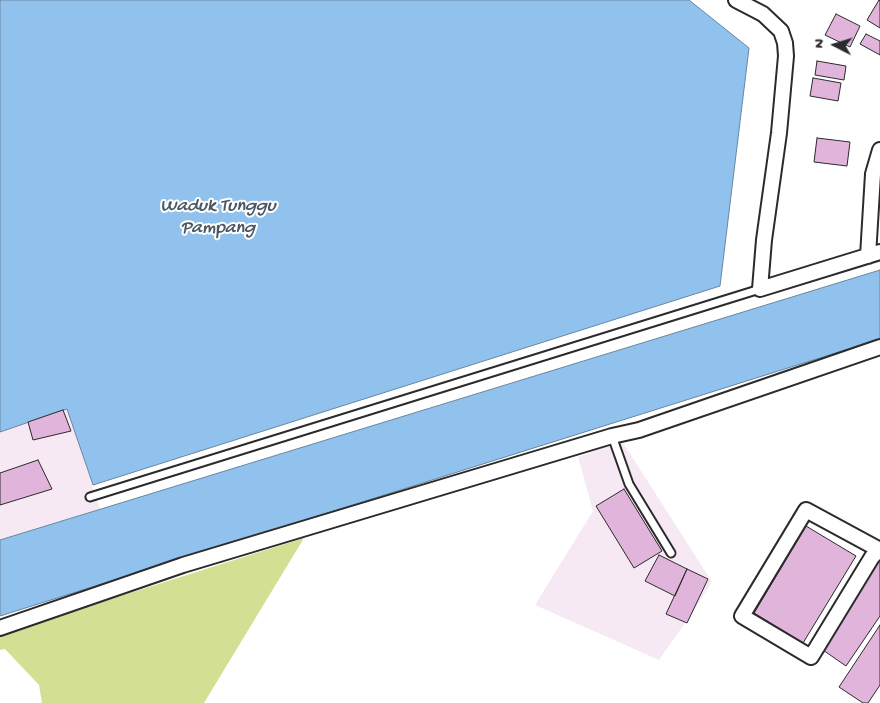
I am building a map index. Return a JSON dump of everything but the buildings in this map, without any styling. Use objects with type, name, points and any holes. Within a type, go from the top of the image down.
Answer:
[{"type":"street","points":[[736,0],[763,14],[781,31],[785,43],[786,56],[779,133],[764,240],[760,289],[874,254],[873,174],[880,150]]},
{"type":"street","points":[[0,628],[183,565],[612,436],[639,430],[880,347]]},
{"type":"street","points":[[806,510],[880,551],[872,558],[811,656],[742,616],[806,510]]},
{"type":"lane","points":[[90,497],[760,289]]},
{"type":"lane","points":[[612,436],[629,484],[671,553]]},
{"type":"shaded area","points":[[67,409],[100,509],[0,540],[0,432]]},
{"type":"shaded area","points":[[622,441],[712,582],[659,660],[535,605],[593,511],[578,457]]},
{"type":"green space","points":[[304,538],[204,703],[42,703],[39,685],[5,649],[0,650],[0,634]]},
{"type":"water","name":"Waduk Tunggu Pampang","points":[[0,0],[689,0],[749,48],[720,286],[93,485],[67,409],[0,432]]},
{"type":"water","points":[[880,270],[880,339],[0,616],[0,540]]}]
